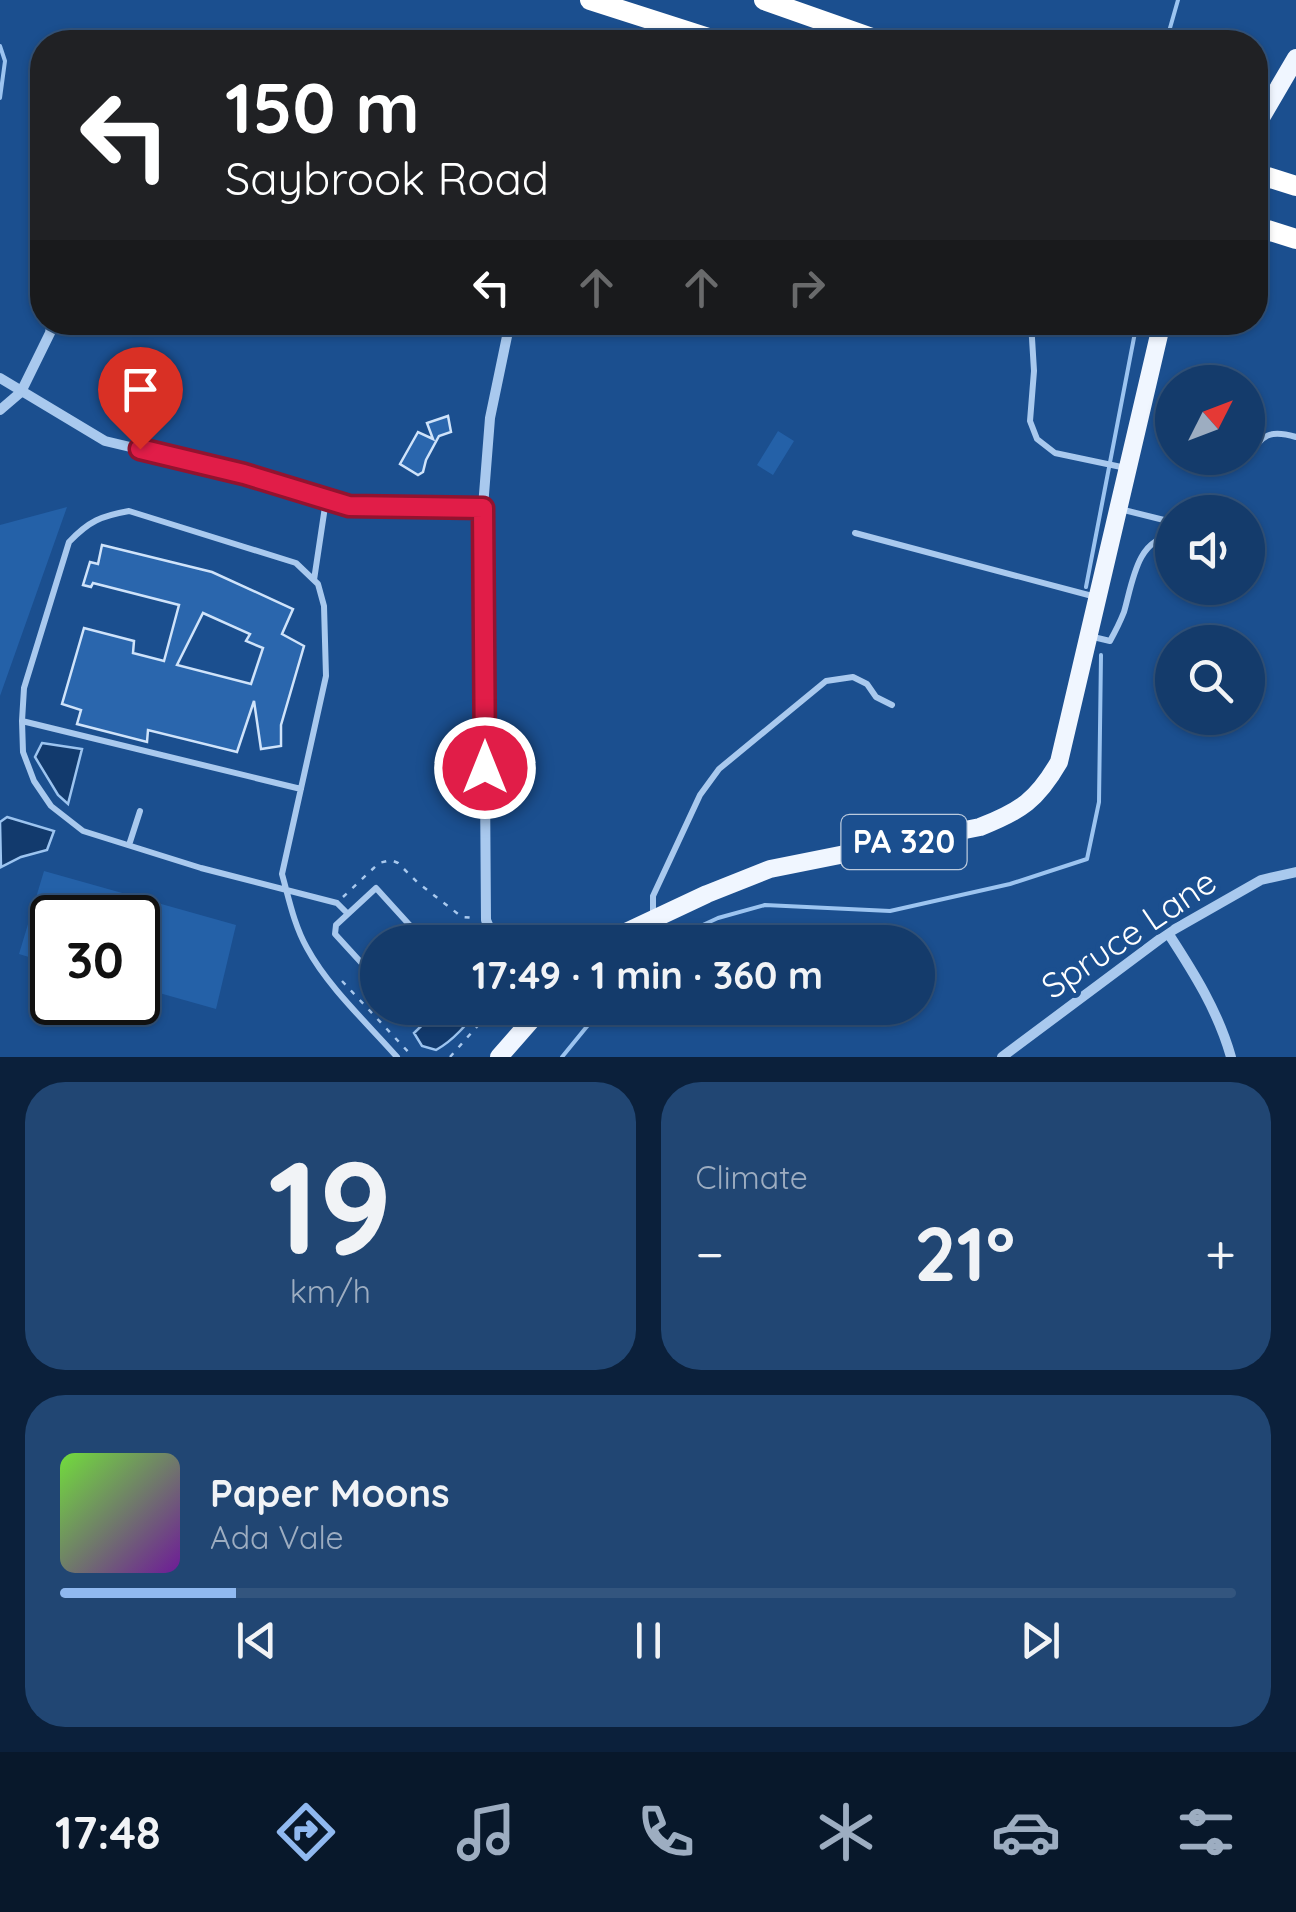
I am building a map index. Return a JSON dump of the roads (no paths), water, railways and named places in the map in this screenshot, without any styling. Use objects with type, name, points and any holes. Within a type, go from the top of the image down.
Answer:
[{"type":"highway","points":[[590,0],[684,30]]},
{"type":"highway","points":[[764,0],[849,30]]},
{"type":"highway","points":[[1268,176],[1296,186]]},
{"type":"highway","points":[[1268,230],[1296,239]]},
{"type":"main road","points":[[1268,109],[1290,78],[1296,58]]},
{"type":"main road","name":"PA 320","points":[[642,925],[770,869],[980,828],[1010,816],[1046,783],[1059,762],[1118,508],[1115,466],[1158,335]]},
{"type":"main road","points":[[498,1057],[524,1025]]},
{"type":"street","points":[[0,410],[21,392],[49,335]]},
{"type":"street","points":[[489,925],[483,508],[490,418],[507,335]]},
{"type":"street","points":[[0,378],[105,441],[244,474],[349,506],[483,508]]},
{"type":"street","name":"Spruce Lane","points":[[1002,1057],[1168,933],[1261,880],[1296,872]]},
{"type":"street","points":[[1168,933],[1201,983],[1224,1032],[1230,1057]]},
{"type":"lane","points":[[1032,335],[1030,421],[1037,439],[1055,454],[1115,466]]},
{"type":"lane","points":[[1265,436],[1280,432],[1296,437]]},
{"type":"lane","points":[[314,580],[326,498]]},
{"type":"lane","points":[[1118,508],[1155,518]]},
{"type":"lane","points":[[348,914],[337,902],[286,889],[201,868],[83,831],[51,806],[34,781],[23,752],[24,688],[69,542],[84,527],[102,516],[128,511],[296,563],[318,584],[324,606],[326,676],[282,874],[286,889],[296,923],[307,949],[323,973],[397,1057]]},
{"type":"lane","points":[[855,533],[1097,598]]},
{"type":"lane","points":[[1088,636],[1110,642],[1140,558],[1155,542]]},
{"type":"lane","points":[[653,919],[653,896],[700,795],[719,769],[826,680],[853,677],[866,684],[876,698],[892,705]]},
{"type":"lane","points":[[22,721],[301,789]]},
{"type":"lane","points":[[129,845],[140,811]]},
{"type":"lane","points":[[360,961],[334,934],[336,925],[376,888],[410,925]]},
{"type":"waterway","points":[[1169,30],[1178,0]]},
{"type":"waterway","points":[[0,46],[5,61],[0,98]]},
{"type":"waterway","points":[[1086,587],[1134,335]]},
{"type":"waterway","points":[[703,925],[765,905],[890,911],[1010,884],[1087,859],[1099,802],[1101,655]]},
{"type":"waterway","points":[[562,1057],[588,1025]]}]
